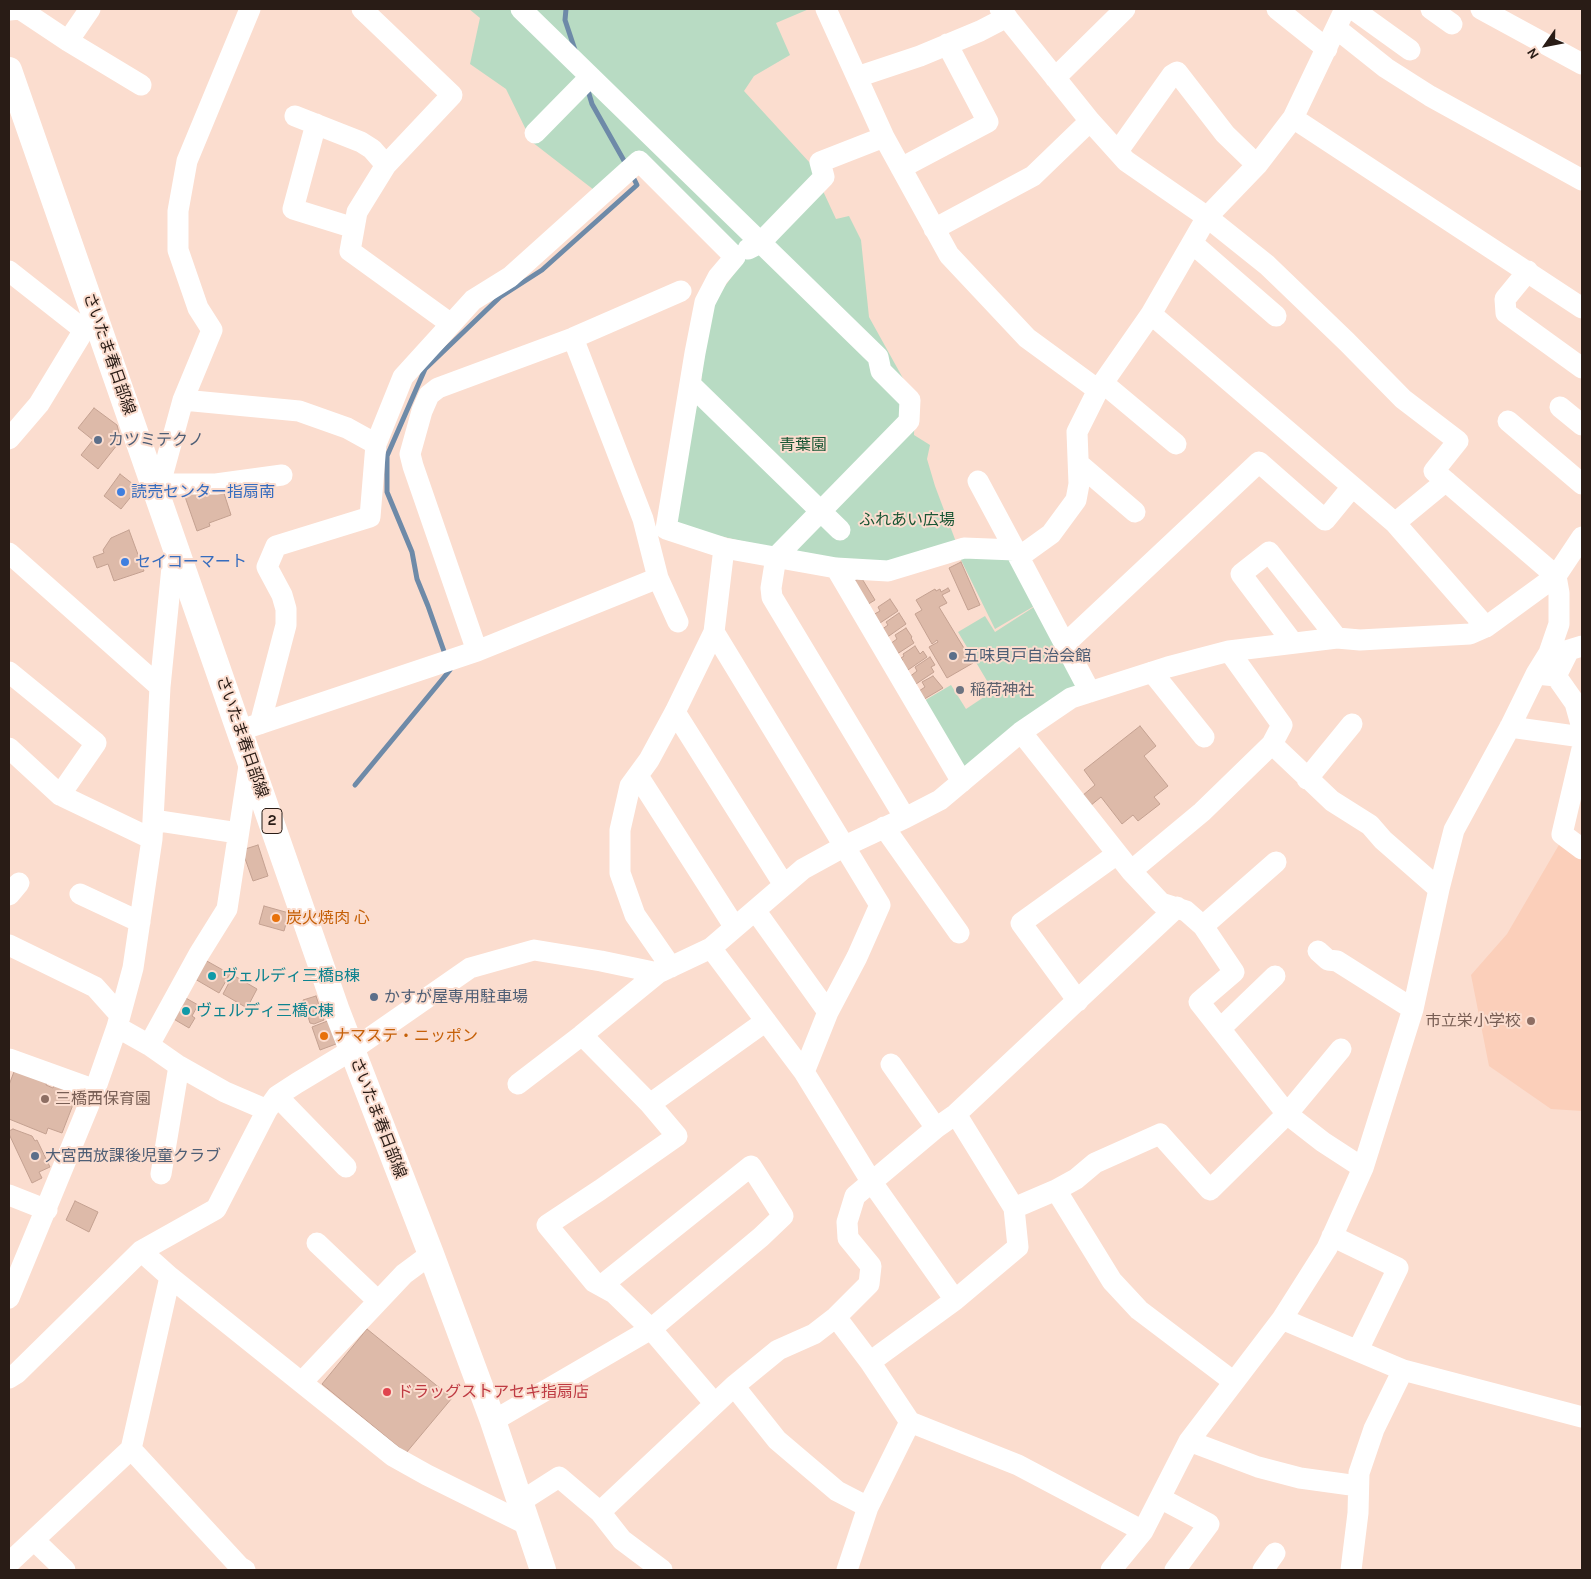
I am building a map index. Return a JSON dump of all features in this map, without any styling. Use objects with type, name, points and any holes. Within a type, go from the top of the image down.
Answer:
[{"type":"main road","name":"さいたま春日部線","points":[[9,70],[92,328],[159,490],[174,544],[250,727],[250,759],[352,1050],[493,1421],[543,1570]]},
{"type":"street","points":[[9,10],[20,9],[68,41],[141,85]]},
{"type":"street","points":[[68,41],[90,9]]},
{"type":"street","points":[[250,9],[187,161],[178,211],[178,250],[198,308],[212,330],[183,400],[159,490],[282,475]]},
{"type":"street","points":[[362,9],[452,95],[386,165],[357,212],[350,251],[451,324]]},
{"type":"street","points":[[521,9],[878,358],[881,371],[910,400],[909,421],[776,556],[771,588],[772,597],[905,818]]},
{"type":"street","points":[[826,9],[884,137],[949,255],[1027,338],[1100,386],[1176,444]]},
{"type":"street","points":[[1055,78],[1125,9]]},
{"type":"street","points":[[1277,9],[1327,49]]},
{"type":"street","points":[[884,137],[820,162],[824,176],[760,243],[735,257],[718,277],[705,302],[666,529],[724,548],[836,568],[888,571],[964,548],[1017,553],[1050,534],[1076,500],[1079,484],[1076,432],[1100,386],[1151,314],[1207,217],[1257,165],[1293,118],[1345,9]]},
{"type":"street","points":[[1353,9],[1410,50]]},
{"type":"street","points":[[1431,9],[1452,24]]},
{"type":"street","points":[[1481,9],[1582,64]]},
{"type":"street","points":[[857,77],[920,56],[980,31],[1003,13],[1090,121],[1126,161],[1207,217],[1266,265],[1347,342],[1403,399],[1458,441],[1434,471],[1556,576],[1560,593],[1559,624],[1549,653],[1546,675]]},
{"type":"street","points":[[1337,29],[1386,68],[1430,96],[1582,180]]},
{"type":"street","points":[[901,168],[988,122],[947,44]]},
{"type":"street","points":[[1118,151],[1172,75],[1177,72],[1225,134],[1257,165]]},
{"type":"street","points":[[535,133],[590,78]]},
{"type":"street","points":[[295,116],[362,142],[372,149],[386,165]]},
{"type":"street","points":[[1293,118],[1582,308]]},
{"type":"street","points":[[934,229],[1033,176],[1090,121]]},
{"type":"street","points":[[316,124],[293,209],[354,228]]},
{"type":"street","points":[[250,727],[286,625],[286,609],[282,595],[267,567],[276,546],[370,517],[376,444],[403,377],[473,300],[510,277],[638,161],[735,257]]},
{"type":"street","points":[[1192,243],[1276,316]]},
{"type":"street","points":[[9,271],[92,328],[39,404],[9,439]]},
{"type":"street","points":[[1528,271],[1505,299],[1506,312],[1582,368]]},
{"type":"street","points":[[477,651],[411,460],[410,454],[422,411],[429,395],[438,388],[572,338],[681,290]]},
{"type":"street","points":[[1151,314],[1395,523],[1486,627]]},
{"type":"street","points":[[572,338],[643,520],[658,578],[678,622]]},
{"type":"street","points":[[690,384],[840,530]]},
{"type":"street","points":[[183,400],[299,411],[347,428],[376,444]]},
{"type":"street","points":[[1560,407],[1582,425]]},
{"type":"street","points":[[1508,421],[1582,484]]},
{"type":"street","points":[[1064,645],[1259,462],[1325,520],[1352,487]]},
{"type":"street","points":[[1079,464],[1135,512]]},
{"type":"street","points":[[978,481],[1090,692]]},
{"type":"street","points":[[1395,523],[1446,481]]},
{"type":"street","points":[[518,1084],[665,970],[711,948],[734,926],[803,869],[844,846],[940,800],[1022,732],[1071,698],[1152,672],[1229,651],[1337,638],[1360,640],[1470,634],[1486,627],[1556,576],[1582,537]]},
{"type":"street","points":[[9,1298],[95,1090],[133,968],[152,829],[160,687],[174,544]]},
{"type":"street","points":[[665,970],[635,915],[620,873],[620,830],[630,786],[649,760],[714,632],[724,548]]},
{"type":"street","points":[[1293,643],[1241,574],[1269,552],[1337,638]]},
{"type":"street","points":[[9,553],[160,687]]},
{"type":"street","points":[[836,568],[962,782]]},
{"type":"street","points":[[250,727],[477,651],[658,578]]},
{"type":"street","points":[[714,632],[880,905],[857,957],[828,1012],[804,1072]]},
{"type":"street","points":[[1111,1570],[1143,1531],[1189,1441],[1282,1319],[1327,1248],[1363,1168],[1413,1009],[1454,830],[1510,727],[1546,675],[1569,650],[1582,646]]},
{"type":"street","points":[[1131,871],[1202,812],[1272,744],[1282,724],[1229,651]]},
{"type":"street","points":[[9,672],[96,743],[60,795]]},
{"type":"street","points":[[1152,672],[1204,737]]},
{"type":"street","points":[[1546,675],[1575,703],[1582,728]]},
{"type":"street","points":[[675,712],[784,885]]},
{"type":"street","points":[[1307,778],[1352,724]]},
{"type":"street","points":[[1510,727],[1582,737]]},
{"type":"street","points":[[1022,732],[1131,871],[1160,903],[1186,910],[1202,926],[1234,972],[1199,1002],[1220,1029],[1287,1114],[1323,1142],[1363,1168]]},
{"type":"street","points":[[1272,744],[1332,801],[1370,825],[1383,840],[1439,889]]},
{"type":"street","points":[[9,748],[60,795],[152,829],[238,833]]},
{"type":"street","points":[[1582,749],[1562,834],[1582,849]]},
{"type":"street","points":[[149,1046],[199,954],[227,909],[250,759]]},
{"type":"street","points":[[638,776],[734,926]]},
{"type":"street","points":[[884,827],[959,933]]},
{"type":"street","points":[[1078,1000],[1022,923],[1117,854]]},
{"type":"street","points":[[1202,926],[1276,862]]},
{"type":"street","points":[[80,894],[140,922]]},
{"type":"street","points":[[600,1512],[734,1386],[778,1350],[814,1334],[836,1317],[869,1284],[870,1266],[848,1238],[847,1222],[854,1196],[936,1128],[956,1114],[1177,908]]},
{"type":"street","points":[[755,910],[828,1012]]},
{"type":"street","points":[[9,945],[95,987],[118,1021],[149,1046],[179,1066],[225,1092],[272,1103],[346,1168]]},
{"type":"street","points":[[711,948],[804,1072],[871,1181],[955,1300]]},
{"type":"street","points":[[9,1378],[17,1373],[141,1251],[216,1209],[272,1103],[297,1083],[352,1050],[470,968],[534,950],[665,970]]},
{"type":"street","points":[[1318,951],[1328,960],[1337,961],[1413,1009]]},
{"type":"street","points":[[1220,1029],[1274,976]]},
{"type":"street","points":[[650,1104],[766,1021]]},
{"type":"street","points":[[582,1035],[650,1104],[677,1136],[547,1225],[594,1282],[614,1293],[651,1328],[715,1404]]},
{"type":"street","points":[[1014,1208],[1076,1180],[1095,1163],[1160,1134],[1210,1190],[1287,1114],[1340,1049]]},
{"type":"street","points":[[9,1059],[95,1090]]},
{"type":"street","points":[[892,1064],[936,1128]]},
{"type":"street","points":[[161,1174],[179,1066]]},
{"type":"street","points":[[870,1362],[955,1300],[1018,1246],[1014,1208],[956,1114]]},
{"type":"street","points":[[493,1421],[651,1328],[761,1237],[783,1216],[751,1166],[601,1286]]},
{"type":"street","points":[[1056,1190],[1112,1282],[1140,1310],[1234,1382]]},
{"type":"street","points":[[9,1194],[47,1210]]},
{"type":"street","points":[[1332,1236],[1398,1268],[1358,1350]]},
{"type":"street","points":[[317,1243],[378,1301]]},
{"type":"street","points":[[141,1251],[170,1277],[393,1456],[427,1476],[524,1514],[559,1477],[600,1512],[622,1540],[662,1570]]},
{"type":"street","points":[[302,1382],[404,1274],[431,1254]]},
{"type":"street","points":[[9,1563],[131,1449],[170,1277]]},
{"type":"street","points":[[836,1317],[870,1362],[910,1422],[1018,1464],[1143,1531]]},
{"type":"street","points":[[1282,1319],[1402,1370],[1582,1417]]},
{"type":"street","points":[[1351,1570],[1358,1513],[1360,1473],[1374,1429],[1402,1370]]},
{"type":"street","points":[[734,1386],[777,1440],[837,1491],[868,1507]]},
{"type":"street","points":[[846,1570],[868,1507],[910,1422]]},
{"type":"street","points":[[1189,1441],[1258,1467],[1300,1478],[1358,1486]]},
{"type":"street","points":[[131,1449],[240,1567],[245,1570]]},
{"type":"street","points":[[1160,1498],[1209,1524],[1175,1570]]},
{"type":"street","points":[[34,1540],[65,1570]]},
{"type":"shaded area","name":"市立栄小学校","points":[[1560,843],[1582,855],[1582,1111],[1551,1109],[1489,1066],[1471,975],[1507,934]]},
{"type":"green space","name":"青葉園","points":[[469,9],[809,9],[776,23],[790,55],[754,76],[744,91],[810,163],[836,219],[849,216],[861,240],[869,317],[915,400],[914,435],[930,445],[927,459],[959,550],[888,565],[837,563],[672,525],[700,390],[707,332],[714,301],[742,263],[636,151],[594,190],[532,142],[506,89],[470,64],[480,18]]},
{"type":"green space","points":[[1010,557],[1036,605],[995,629],[960,558]]},
{"type":"green space","points":[[1037,605],[1083,691],[968,767],[960,768],[922,702],[951,685],[966,709],[993,691],[958,632],[985,616],[995,632]]},
{"type":"building","points":[[94,408],[117,425],[121,440],[98,469],[81,455],[93,440],[78,428]]},
{"type":"building","points":[[120,474],[138,488],[121,509],[104,496]]},
{"type":"building","points":[[222,487],[231,515],[209,523],[210,526],[197,531],[183,491]]},
{"type":"building","points":[[129,530],[144,571],[114,581],[108,564],[97,568],[93,557],[104,553],[103,550],[111,538]]},
{"type":"building","points":[[961,562],[980,605],[968,610],[949,568]]},
{"type":"building","points":[[861,577],[875,600],[865,606],[850,584]]},
{"type":"building","points":[[948,588],[950,591],[942,595],[947,603],[939,607],[973,663],[947,678],[929,647],[938,642],[937,640],[932,644],[915,614],[922,610],[916,600],[935,589],[936,591],[940,589],[941,592]]},
{"type":"building","points":[[890,599],[898,611],[877,625],[871,616],[880,611],[878,607]]},
{"type":"building","points":[[899,613],[906,624],[886,638],[881,630],[888,625],[886,622]]},
{"type":"building","points":[[906,628],[914,643],[894,656],[887,646],[897,639],[895,635]]},
{"type":"building","points":[[915,646],[920,654],[923,651],[927,657],[905,672],[899,663],[903,660],[901,658],[904,656],[903,654]]},
{"type":"building","points":[[930,657],[935,665],[931,667],[934,672],[913,686],[908,678],[917,671],[915,667]]},
{"type":"building","points":[[933,676],[943,688],[921,701],[916,693],[925,687],[922,682]]},
{"type":"building","points":[[1140,726],[1156,746],[1144,756],[1168,786],[1154,797],[1160,804],[1138,821],[1133,815],[1122,824],[1101,797],[1090,806],[1082,796],[1095,785],[1084,770]]},
{"type":"building","points":[[258,845],[268,876],[253,881],[242,850]]},
{"type":"building","points":[[264,906],[289,913],[284,931],[259,924]]},
{"type":"building","name":"ヴェルディ三橋B棟","points":[[205,960],[230,974],[219,993],[195,979]]},
{"type":"building","points":[[233,975],[257,989],[247,1008],[223,994]]},
{"type":"building","points":[[316,996],[324,1020],[314,1024],[310,1023],[303,1000]]},
{"type":"building","name":"ヴェルディ三橋C棟","points":[[184,997],[198,1005],[192,1016],[195,1018],[189,1028],[172,1018]]},
{"type":"building","points":[[330,1020],[336,1044],[320,1050],[312,1027]]},
{"type":"building","points":[[15,1069],[47,1081],[46,1085],[53,1088],[55,1084],[70,1090],[67,1099],[74,1102],[62,1133],[48,1128],[46,1134],[9,1119],[9,1085]]},
{"type":"building","points":[[13,1129],[32,1136],[35,1141],[37,1140],[50,1167],[39,1172],[42,1178],[32,1183],[9,1134],[9,1131]]},
{"type":"building","points":[[75,1201],[98,1212],[89,1232],[66,1220]]},
{"type":"building","points":[[367,1329],[452,1398],[406,1453],[322,1384]]},
{"type":"waterway","points":[[566,9],[565,20],[575,50]]},
{"type":"waterway","points":[[587,87],[592,104],[627,166]]},
{"type":"waterway","points":[[446,657],[417,579],[412,552],[387,492],[387,456],[425,369],[500,297],[542,270],[637,185],[631,173]]},
{"type":"waterway","points":[[355,785],[450,670],[449,667]]},
{"type":"place","name":"カツミテクノ","points":[[98,440]]},
{"type":"place","name":"読売センター指扇南","points":[[121,492]]},
{"type":"place","name":"セイコーマート","points":[[125,562]]},
{"type":"place","name":"五味貝戸自治会館","points":[[953,656]]},
{"type":"place","name":"稲荷神社","points":[[960,690]]},
{"type":"place","name":"炭火焼肉 心","points":[[276,918]]},
{"type":"place","name":"ヴェルディ三橋B棟","points":[[212,976]]},
{"type":"place","name":"かすが屋専用駐車場","points":[[374,997]]},
{"type":"place","name":"ヴェルディ三橋C棟","points":[[186,1011]]},
{"type":"place","name":"市立栄小学校","points":[[1531,1021]]},
{"type":"place","name":"ナマステ・ニッポン","points":[[324,1036]]},
{"type":"place","name":"三橋西保育園","points":[[45,1099]]},
{"type":"place","name":"大宮西放課後児童クラブ","points":[[35,1156]]},
{"type":"place","name":"ドラッグストアセキ指扇店","points":[[387,1392]]},
{"type":"park label","name":"ふれあい広場","points":[[907,520]]}]
